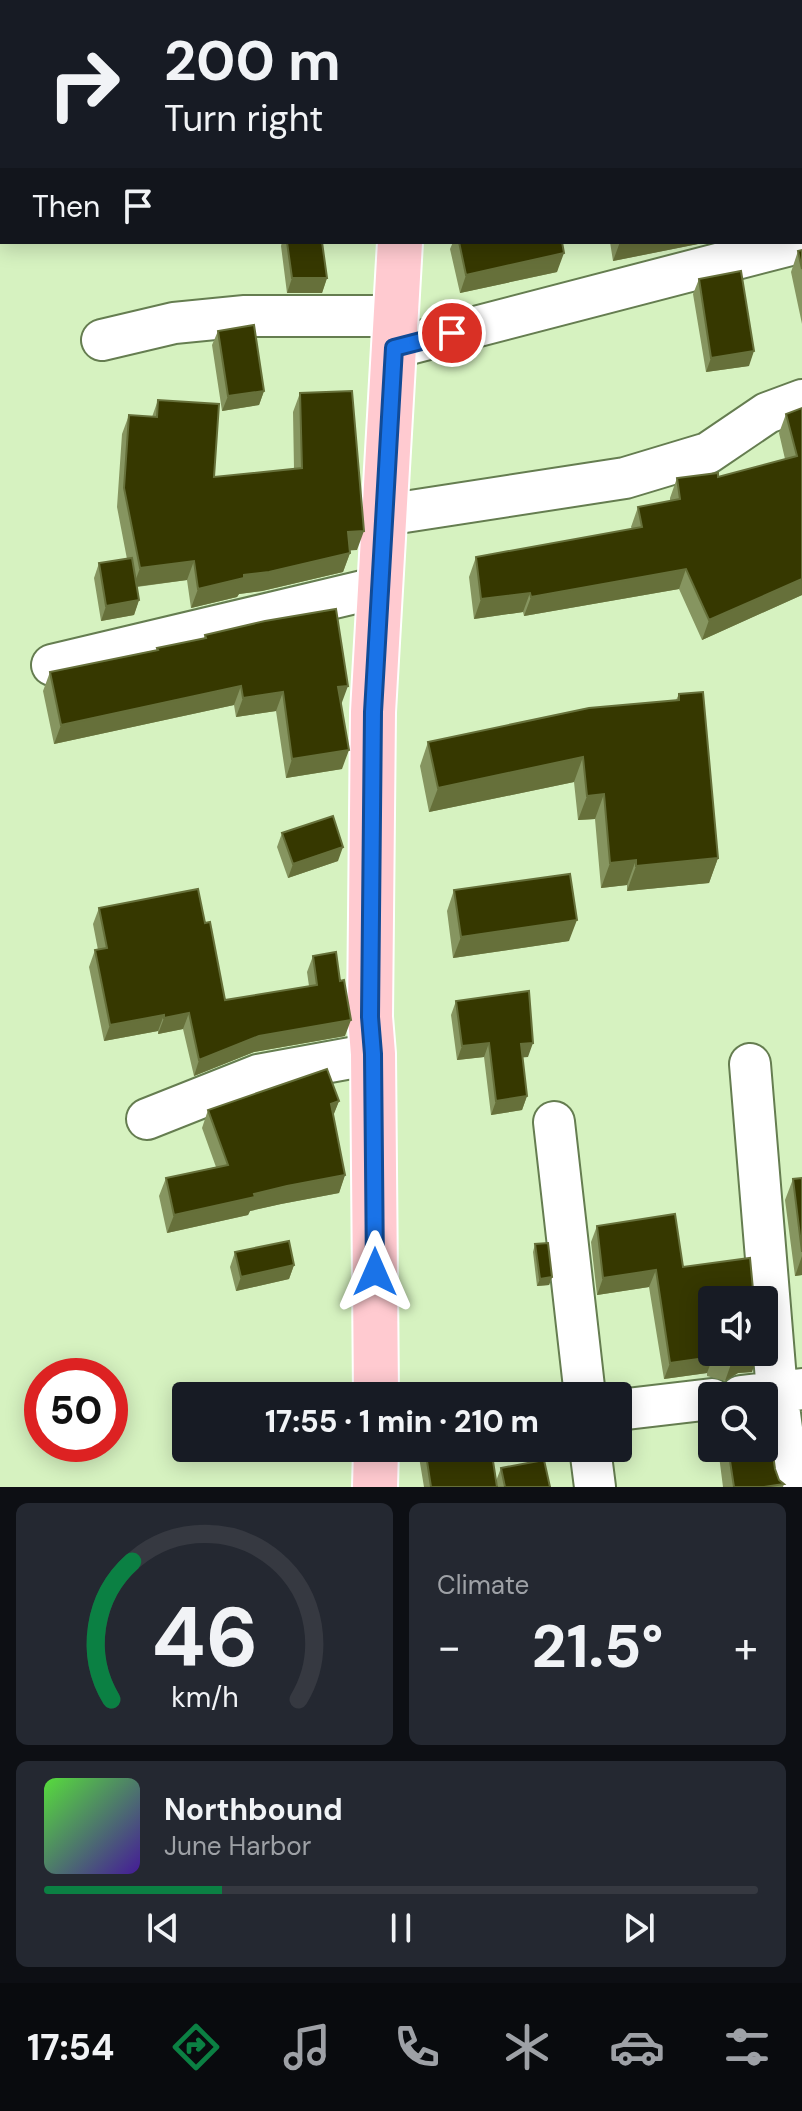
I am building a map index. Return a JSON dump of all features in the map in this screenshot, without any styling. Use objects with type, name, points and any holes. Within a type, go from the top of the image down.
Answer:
[{"type":"main road","points":[[376,1382],[373,1054],[370,1017],[373,712],[400,244]]},
{"type":"main road","points":[[375,1487],[376,1462]]},
{"type":"street","points":[[102,340],[174,323],[245,316],[395,332],[793,244]]},
{"type":"street","points":[[385,515],[625,478],[708,453],[767,413],[802,400]]},
{"type":"street","points":[[52,665],[380,587]]},
{"type":"street","points":[[147,1119],[258,1075],[373,1054]]},
{"type":"street","points":[[750,1064],[772,1382]]},
{"type":"street","points":[[554,1122],[583,1382]]},
{"type":"street","points":[[632,1408],[698,1401]]},
{"type":"street","points":[[778,1420],[790,1487]]},
{"type":"street","points":[[592,1462],[595,1487]]},
{"type":"building","points":[[287,244],[322,244],[327,278],[292,278]]},
{"type":"building","points":[[459,244],[562,244],[564,253],[466,275]]},
{"type":"building","points":[[741,271],[754,351],[711,358],[699,279]]},
{"type":"building","points":[[254,325],[264,391],[228,396],[218,331]]},
{"type":"building","points":[[352,391],[364,531],[348,532],[350,553],[244,575],[244,578],[198,589],[194,561],[140,568],[124,488],[129,415],[157,417],[158,400],[219,404],[214,477],[302,468],[300,393]]},
{"type":"building","points":[[802,408],[802,579],[709,620],[686,569],[531,597],[530,593],[481,599],[476,557],[642,527],[638,507],[680,499],[677,478],[718,473],[718,477],[797,456],[786,414]]},
{"type":"building","points":[[132,558],[139,600],[106,606],[99,563]]},
{"type":"building","points":[[336,609],[348,686],[338,687],[349,750],[292,759],[283,692],[243,698],[241,686],[61,725],[50,672],[158,650],[265,621]]},
{"type":"building","points":[[703,692],[718,858],[636,866],[636,860],[610,863],[604,794],[587,796],[583,757],[438,788],[428,742],[589,708],[679,700],[679,694]]},
{"type":"building","points":[[333,816],[343,847],[293,864],[282,833]]},
{"type":"building","points":[[570,874],[577,920],[461,937],[454,890]]},
{"type":"building","points":[[198,889],[205,923],[210,922],[225,1000],[317,985],[313,956],[336,952],[351,1020],[259,1036],[199,1060],[189,1013],[110,1025],[95,950],[107,948],[99,908]]},
{"type":"building","points":[[529,991],[533,1043],[521,1044],[527,1096],[496,1101],[489,1043],[462,1046],[456,1001]]},
{"type":"building","points":[[327,1069],[339,1101],[331,1104],[345,1175],[287,1186],[254,1194],[255,1197],[174,1215],[166,1178],[228,1165],[208,1110]]},
{"type":"building","points":[[802,1178],[802,1252],[793,1179]]},
{"type":"building","points":[[675,1214],[683,1267],[750,1258],[753,1286],[698,1286],[698,1359],[670,1363],[656,1270],[603,1278],[597,1226]]},
{"type":"building","points":[[289,1241],[294,1265],[241,1277],[235,1252]]},
{"type":"building","points":[[548,1243],[552,1277],[540,1279],[535,1244]]},
{"type":"building","points":[[427,1462],[493,1462],[497,1487],[431,1487]]},
{"type":"building","points":[[544,1462],[550,1487],[505,1487],[501,1468]]},
{"type":"building","points":[[730,1462],[774,1462],[779,1480],[784,1484],[764,1487],[734,1487]]},
{"type":"route","points":[[375,1272],[370,1017],[373,712],[394,348],[452,333]]}]
